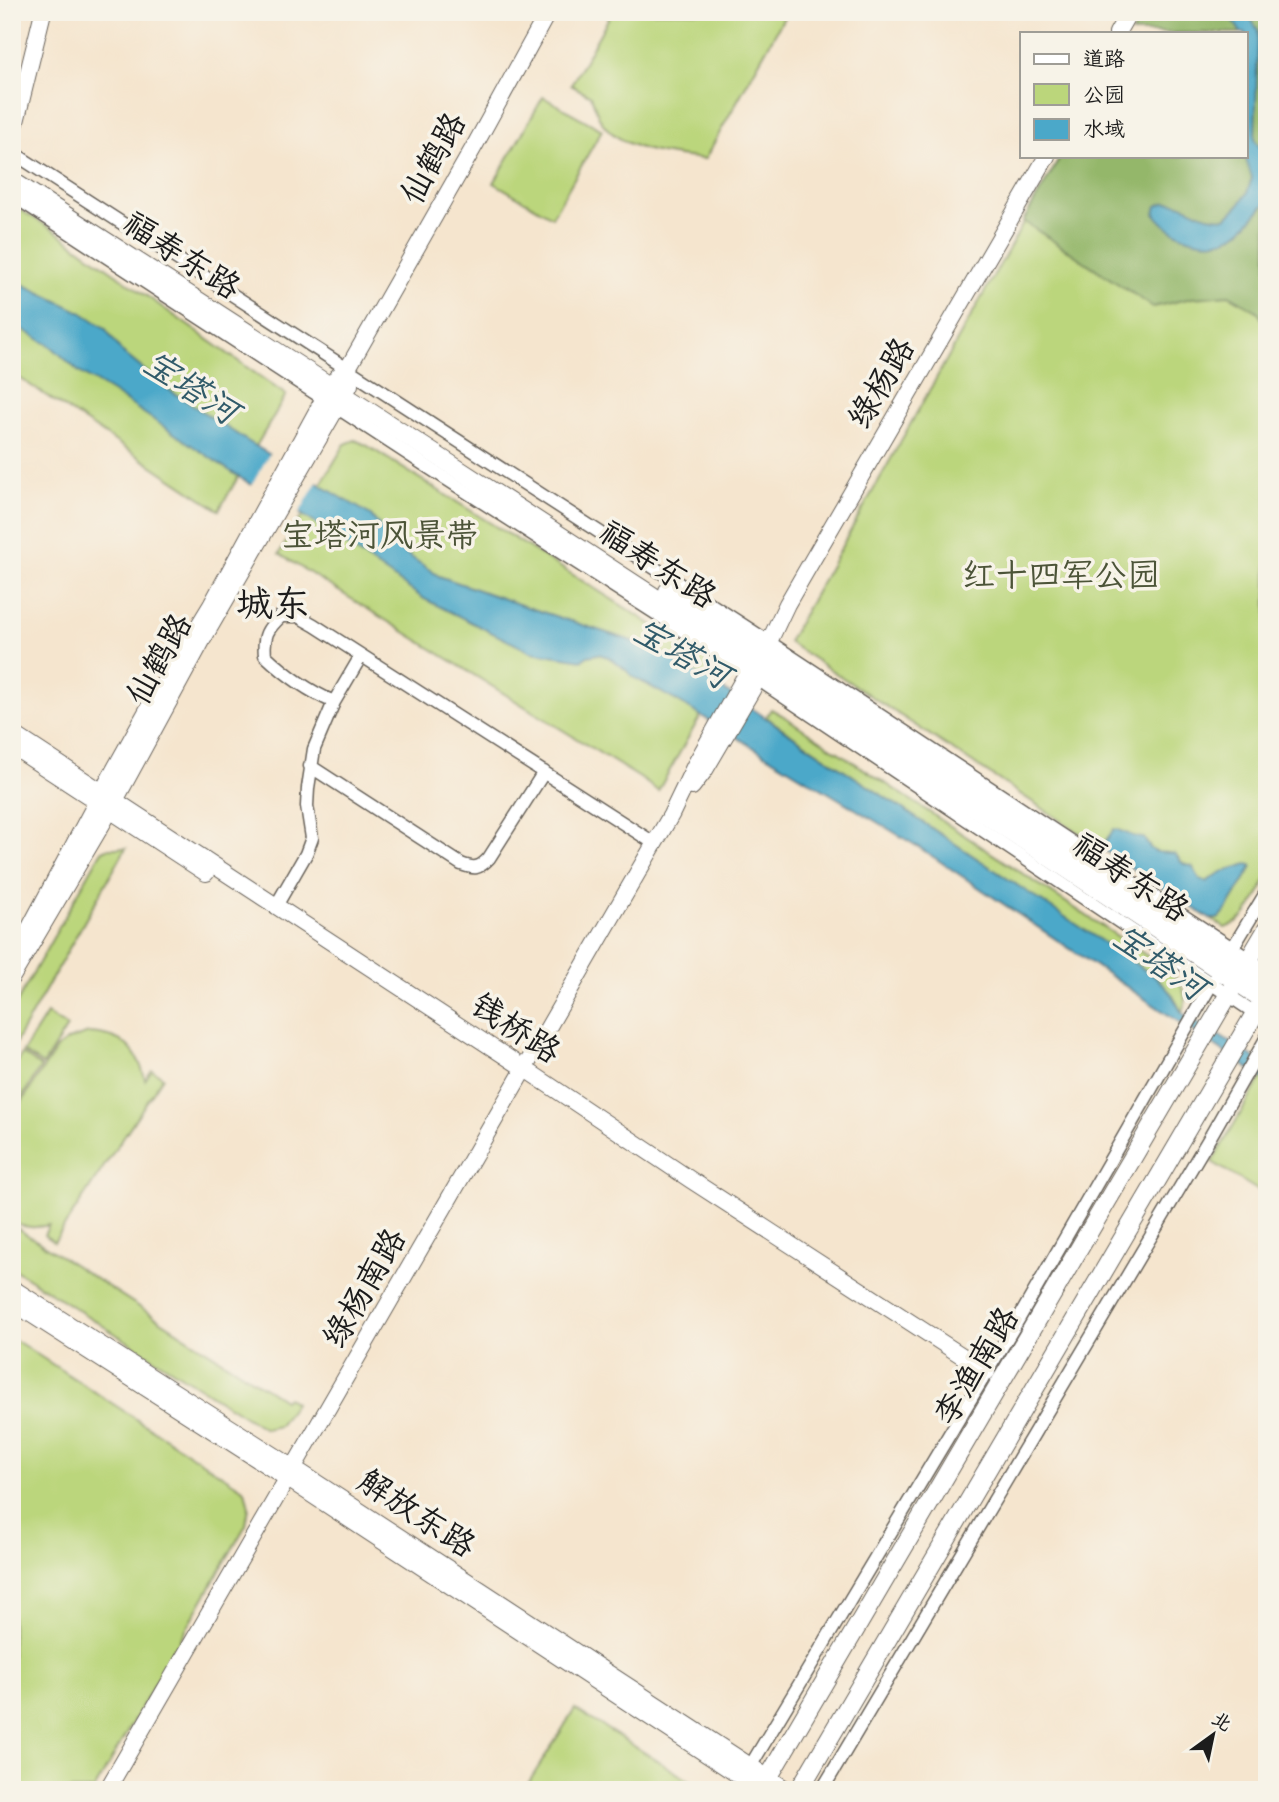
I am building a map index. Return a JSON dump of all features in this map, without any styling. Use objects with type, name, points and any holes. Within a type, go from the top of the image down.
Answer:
[{"type":"main road","name":"福寿东路","points":[[12,169],[757,667],[1222,966],[1238,977],[1264,1003]]},
{"type":"main road","name":"福寿东路","points":[[12,181],[339,388]]},
{"type":"main road","name":"李渔南路","points":[[764,1784],[1267,929]]},
{"type":"main road","name":"李渔南路","points":[[799,1790],[1216,1079],[1264,1003]]},
{"type":"main road","points":[[1190,1061],[1202,1059],[1212,1065],[1216,1079]]},
{"type":"street","points":[[12,138],[43,12]]},
{"type":"street","name":"仙鹤路","points":[[12,961],[203,639],[261,527],[548,12]]},
{"type":"street","points":[[1118,32],[1129,12]]},
{"type":"street","points":[[12,152],[339,388],[757,667],[1222,966],[1238,977],[1264,1003]]},
{"type":"street","name":"绿杨路","points":[[757,667],[787,604],[1046,158]]},
{"type":"street","points":[[12,195],[339,388]]},
{"type":"street","points":[[334,702],[280,669],[265,655],[264,641],[270,626],[281,616],[298,616],[654,843]]},
{"type":"street","points":[[276,906],[306,854],[312,838],[307,806],[314,749],[334,702],[360,656]]},
{"type":"street","name":"绿杨南路","points":[[107,1790],[757,667]]},
{"type":"street","name":"钱桥路","points":[[12,733],[106,800],[522,1074],[691,1180],[985,1376]]},
{"type":"street","name":"钱桥路","points":[[12,746],[106,800],[276,906],[522,1074]]},
{"type":"street","points":[[310,766],[461,864],[473,869],[481,867],[489,858],[544,772]]},
{"type":"street","name":"仙鹤路","points":[[12,976],[106,800]]},
{"type":"street","points":[[743,1778],[985,1376],[1267,891]]},
{"type":"street","points":[[1238,977],[1267,971]]},
{"type":"street","points":[[822,1790],[1267,1037]]},
{"type":"street","name":"解放东路","points":[[12,1288],[743,1778],[787,1790]]},
{"type":"street","name":"解放东路","points":[[12,1302],[291,1474]]},
{"type":"green space","points":[[612,12],[787,12],[705,159],[646,150],[618,137],[599,117],[591,96],[571,85]]},
{"type":"green space","name":"红十四军公园","points":[[1144,12],[1267,12],[1267,879],[1240,920],[1225,928],[788,642],[1060,158],[1248,158],[1248,32],[1133,32]]},
{"type":"green space","points":[[1144,12],[1267,12],[1267,327],[1257,311],[1229,295],[1192,298],[1153,307],[1023,221],[1060,158],[1248,158],[1248,32],[1133,32]]},
{"type":"green space","points":[[543,97],[602,130],[552,217],[494,183]]},
{"type":"green space","name":"宝塔河风景带","points":[[12,205],[54,230],[286,395],[219,510],[12,373]]},
{"type":"green space","name":"宝塔河风景带","points":[[355,440],[726,671],[658,791],[279,554],[345,444]]},
{"type":"green space","points":[[771,709],[1163,966],[1183,989],[1185,1001],[1182,1012],[1171,993],[766,717]]},
{"type":"green space","points":[[109,848],[126,848],[12,1049],[12,1011],[101,852]]},
{"type":"green space","points":[[47,1014],[67,1027],[43,1065],[23,1052]]},
{"type":"green space","points":[[89,1033],[111,1037],[127,1045],[138,1059],[145,1080],[152,1070],[163,1077],[54,1242],[44,1235],[49,1225],[30,1227],[12,1221],[12,1117],[56,1049],[68,1040]]},
{"type":"green space","points":[[22,1054],[41,1067],[17,1105],[12,1102],[12,1069]]},
{"type":"green space","points":[[1267,1068],[1267,1196],[1212,1162]]},
{"type":"green space","points":[[12,1225],[284,1400],[287,1397],[295,1403],[279,1426],[265,1429],[12,1268]]},
{"type":"green space","points":[[12,1338],[245,1490],[249,1507],[246,1525],[94,1790],[12,1790]]},
{"type":"green space","points":[[575,1709],[704,1790],[524,1790]]},
{"type":"water","points":[[1228,12],[1246,12],[1258,30],[1255,140],[1267,163],[1267,202],[1240,231],[1230,237],[1218,241],[1194,240],[1172,230],[1155,214],[1157,206],[1170,202],[1208,216],[1226,218],[1247,193],[1252,178],[1246,158],[1248,158],[1248,32],[1240,32]]},
{"type":"water","name":"宝塔河","points":[[12,279],[81,312],[105,328],[122,352],[165,387],[249,442],[369,514],[405,553],[439,576],[632,641],[663,654],[718,686],[1157,978],[1171,993],[1182,1013],[1267,1065],[1267,1081],[920,848],[633,677],[608,657],[598,654],[582,660],[531,652],[424,599],[309,519],[245,481],[79,372],[52,347],[12,323]]},
{"type":"water","points":[[1114,829],[1144,838],[1154,851],[1176,854],[1182,863],[1192,866],[1200,879],[1206,882],[1220,873],[1247,864],[1252,865],[1251,869],[1226,911],[1218,919],[1210,919],[1104,850],[1104,843]]},
{"type":"pier","points":[[271,451],[318,480],[297,517],[250,488]]},
{"type":"district","name":"城东","points":[[273,603]]}]
